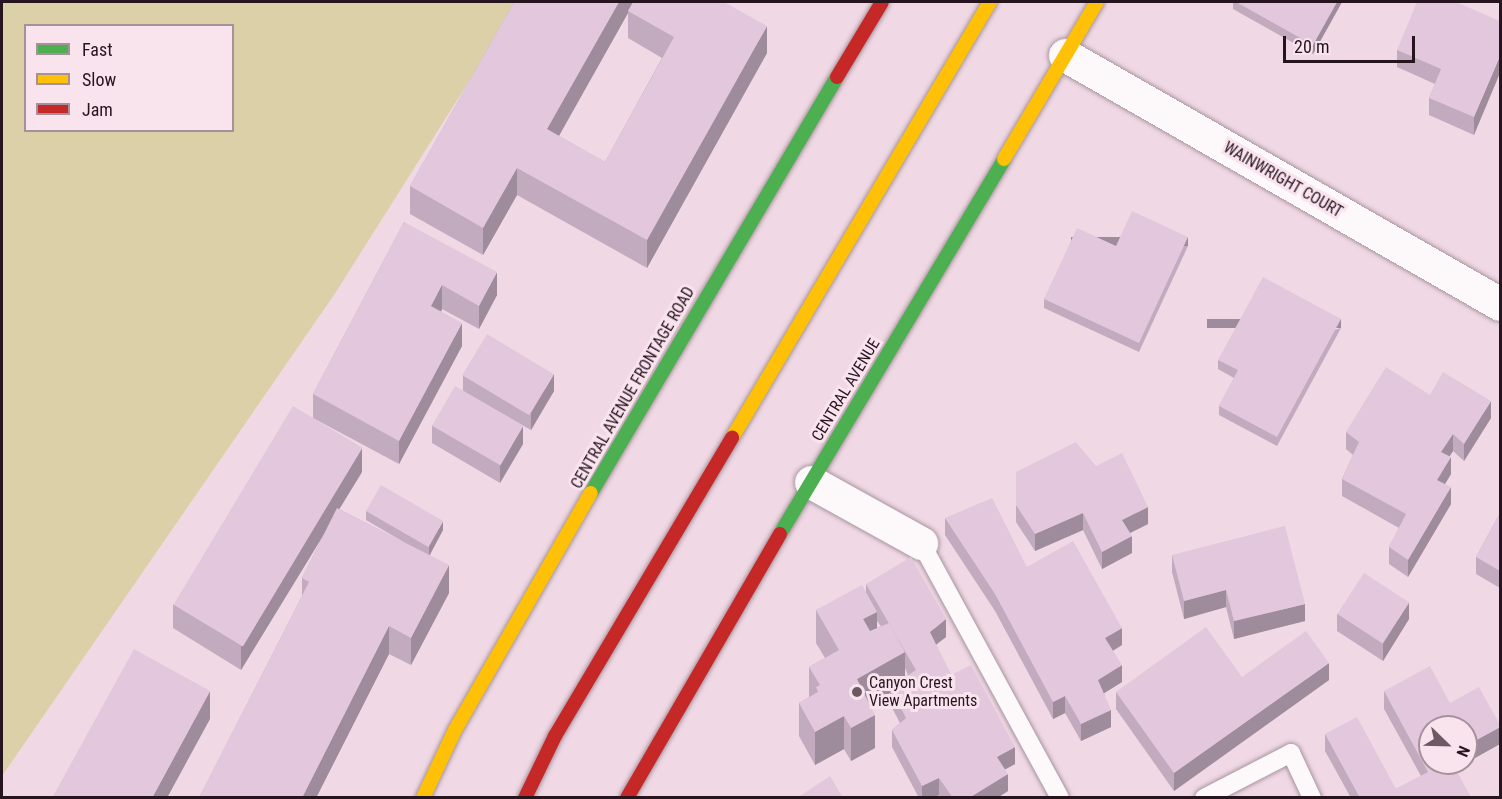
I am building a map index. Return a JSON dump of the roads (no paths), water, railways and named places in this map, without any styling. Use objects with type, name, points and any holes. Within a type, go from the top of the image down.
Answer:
[{"type":"main road","name":"CENTRAL AVENUE FRONTAGE ROAD","points":[[423,798],[455,730],[660,374],[882,2]]},
{"type":"main road","points":[[525,798],[555,736],[990,2]]},
{"type":"main road","name":"CENTRAL AVENUE","points":[[627,798],[811,482],[1097,2]]},
{"type":"street","name":"WAINWRIGHT COURT","points":[[1065,55],[1500,304]]},
{"type":"street","points":[[811,482],[921,543]]},
{"type":"lane","points":[[921,543],[1060,798]]},
{"type":"lane","points":[[1203,798],[1291,753],[1312,798]]},
{"type":"place","name":"Canyon Crest View Apartments","points":[[857,692]]}]
